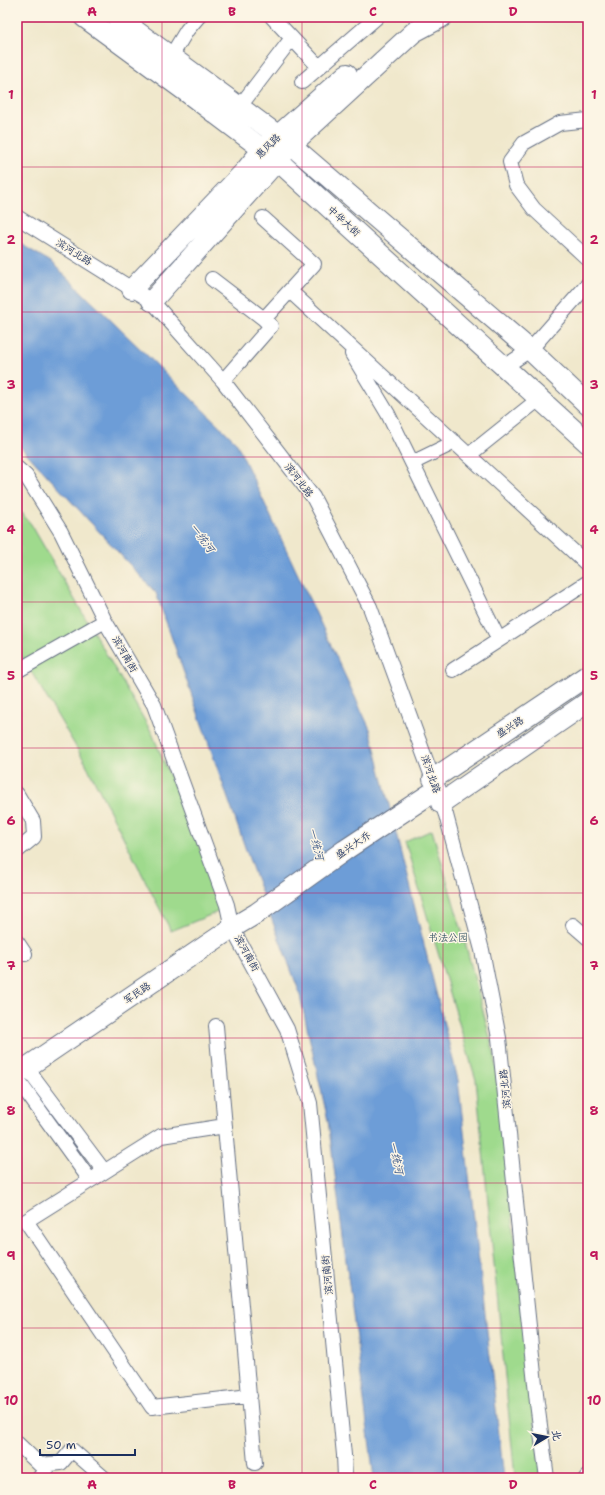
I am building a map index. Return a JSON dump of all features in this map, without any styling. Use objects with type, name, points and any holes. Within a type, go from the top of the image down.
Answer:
[{"type":"street","name":"中华大街","points":[[84,17],[240,107],[284,140],[530,350],[588,405]]},
{"type":"street","name":"中华大街","points":[[117,17],[228,122],[270,155],[588,443]]},
{"type":"street","points":[[166,64],[187,30],[198,17]]},
{"type":"street","points":[[272,17],[319,67]]},
{"type":"street","points":[[302,82],[377,17]]},
{"type":"street","name":"惠风路","points":[[132,289],[245,171],[270,155],[407,22],[416,17]]},
{"type":"street","points":[[284,140],[414,32],[442,17]]},
{"type":"street","points":[[228,122],[292,38]]},
{"type":"street","points":[[588,120],[560,123],[524,143],[510,162],[516,185],[534,209],[588,259]]},
{"type":"street","points":[[152,301],[270,155]]},
{"type":"street","name":"滨河北路","points":[[17,216],[152,301],[222,381],[313,497],[370,607],[446,815],[482,950],[499,1038],[536,1403],[547,1478]]},
{"type":"street","points":[[263,218],[314,264],[264,319]]},
{"type":"street","points":[[212,279],[271,326],[222,381]]},
{"type":"street","points":[[504,367],[530,350],[588,284]]},
{"type":"street","points":[[290,291],[588,565]]},
{"type":"street","points":[[343,340],[388,414],[499,640]]},
{"type":"street","points":[[469,455],[539,399]]},
{"type":"street","points":[[412,463],[455,442]]},
{"type":"street","name":"滨河南街","points":[[17,468],[26,476],[61,532],[105,621],[154,705],[203,837],[227,906],[232,928],[287,1029],[310,1103],[344,1454],[345,1478]]},
{"type":"street","points":[[453,670],[588,582]]},
{"type":"street","points":[[17,671],[105,621]]},
{"type":"street","name":"盛兴路","points":[[437,790],[588,675]]},
{"type":"street","points":[[437,790],[588,702]]},
{"type":"street","name":"盛兴大乔","points":[[257,914],[345,850],[410,806],[437,790]]},
{"type":"street","points":[[17,794],[33,821],[34,837],[17,852]]},
{"type":"street","name":"军民路","points":[[21,1074],[232,928],[257,914]]},
{"type":"street","points":[[573,925],[588,938]]},
{"type":"street","points":[[17,942],[25,954]]},
{"type":"street","points":[[216,1026],[255,1463]]},
{"type":"street","points":[[21,1074],[34,1079],[104,1171]]},
{"type":"street","points":[[21,1074],[90,1180]]},
{"type":"street","points":[[225,1126],[161,1136],[26,1221],[152,1407],[250,1396]]},
{"type":"street","points":[[17,1443],[40,1464],[61,1463],[72,1450],[104,1478]]},
{"type":"street","points":[[40,1478],[51,1464]]},
{"type":"green space","points":[[17,508],[31,524],[152,733],[225,909],[171,931],[85,762],[17,648]]},
{"type":"green space","name":"书法公园","points":[[432,830],[464,938],[495,1057],[541,1478],[515,1478],[476,1080],[405,842]]},
{"type":"water","name":"一统河","points":[[17,242],[51,262],[236,442],[370,729],[458,1080],[504,1478],[374,1478],[328,1121],[299,991],[253,870],[156,593],[17,443]]}]
